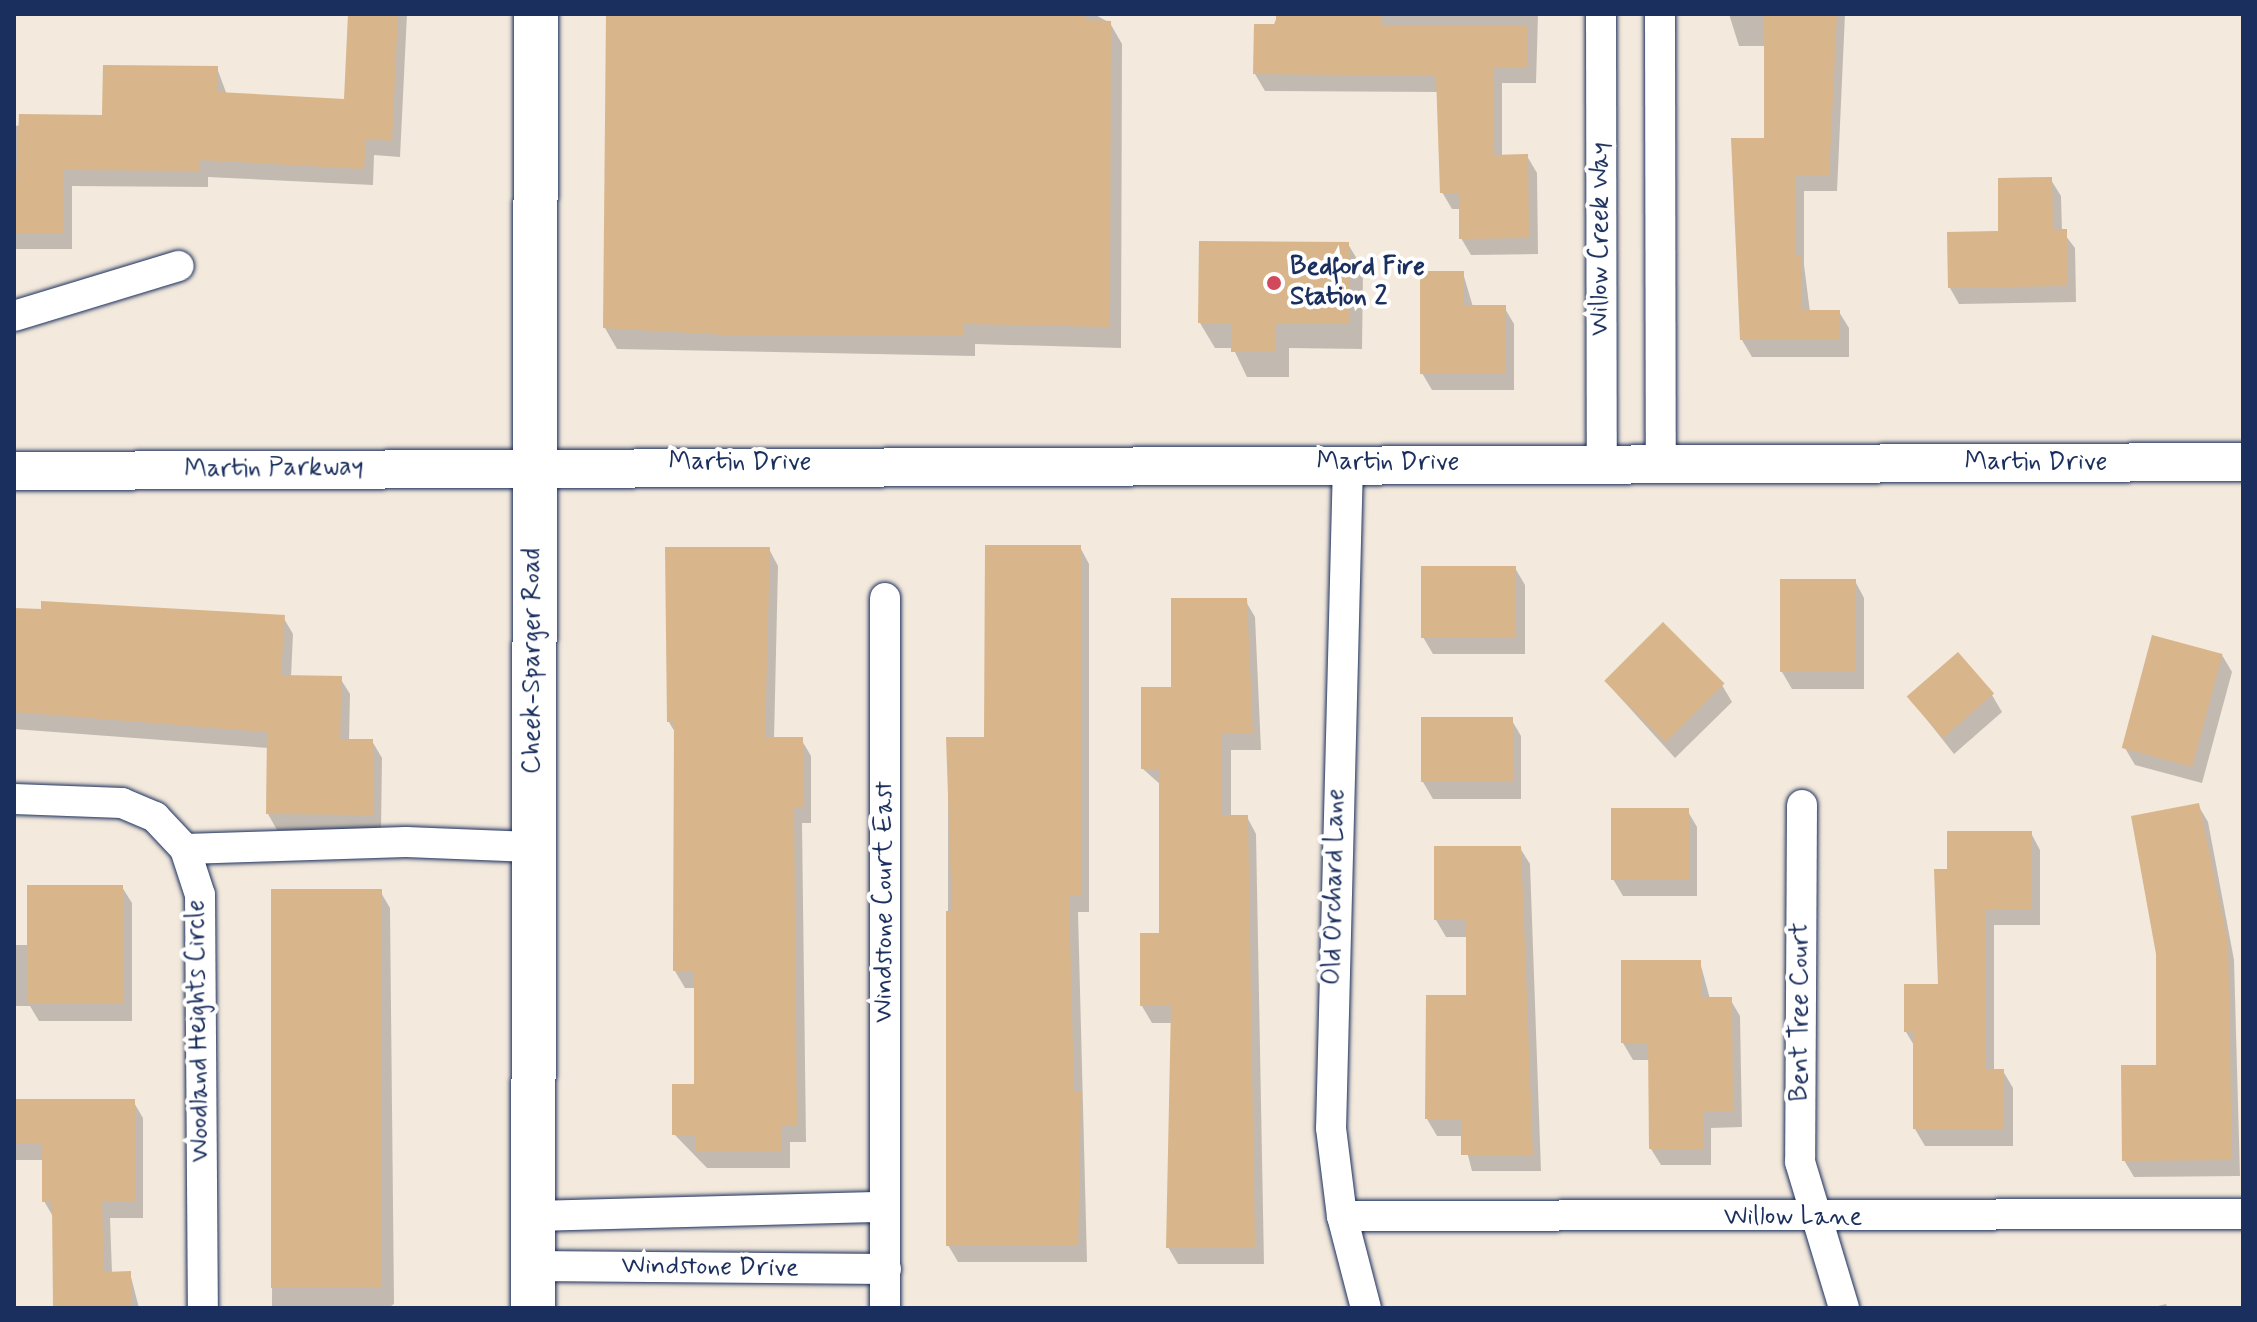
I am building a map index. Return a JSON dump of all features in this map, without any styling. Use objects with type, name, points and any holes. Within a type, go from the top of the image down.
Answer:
[{"type":"main road","name":"Cheek-Sparger Road","points":[[534,1287],[532,847],[536,14]]},
{"type":"street","name":"Willow Creek Way","points":[[1601,14],[1602,464]]},
{"type":"street","points":[[1660,14],[1661,464]]},
{"type":"street","points":[[14,316],[179,266]]},
{"type":"street","name":"Martin Drive","points":[[534,463],[2243,462]]},
{"type":"street","name":"Martin Parkway","points":[[14,471],[534,463]]},
{"type":"street","name":"Old Orchard Lane","points":[[1348,463],[1331,1128],[1342,1216],[1366,1308]]},
{"type":"street","name":"Windstone Court East","points":[[885,598],[885,1308]]},
{"type":"street","name":"Woodland Heights Circle","points":[[14,799],[122,803],[155,817],[185,849],[200,895],[203,1308]]},
{"type":"street","name":"Bent Tree Court","points":[[1802,805],[1800,1162],[1813,1218],[1844,1308]]},
{"type":"street","points":[[185,849],[406,842],[532,847]]},
{"type":"street","name":"Windstone Drive","points":[[534,1216],[885,1207]]},
{"type":"street","name":"Willow Lane","points":[[1342,1216],[1813,1218],[2243,1214]]},
{"type":"street","name":"Windstone Drive","points":[[534,1287],[886,1269]]},
{"type":"building","points":[[348,14],[398,14],[392,141],[366,139],[364,169],[199,160],[199,171],[64,170],[64,233],[14,233],[19,114],[102,115],[103,65],[218,66],[218,92],[344,99]]},
{"type":"building","points":[[606,14],[1086,14],[1086,20],[1111,21],[1110,327],[964,324],[964,335],[744,336],[603,328]]},
{"type":"building","points":[[1276,14],[1381,14],[1381,25],[1527,25],[1527,67],[1493,67],[1493,155],[1528,154],[1529,238],[1459,239],[1459,193],[1440,193],[1436,76],[1253,74],[1254,24],[1276,24]]},
{"type":"building","points":[[1764,14],[1837,14],[1829,175],[1796,175],[1796,256],[1801,256],[1801,310],[1840,310],[1840,340],[1740,340],[1731,138],[1764,138]]},
{"type":"building","points":[[2052,177],[2053,229],[2067,229],[2067,286],[1948,288],[1947,232],[1998,231],[1998,178]]},
{"type":"building","name":"Bedford Fire Station 2","points":[[1199,241],[1349,242],[1349,324],[1275,323],[1275,352],[1231,352],[1231,323],[1198,323]]},
{"type":"building","points":[[1420,271],[1464,271],[1464,305],[1506,305],[1506,374],[1420,374]]},
{"type":"building","points":[[985,545],[1081,545],[1081,895],[1069,895],[1074,1091],[1081,1091],[1078,1246],[946,1246],[946,911],[952,911],[946,737],[984,737]]},
{"type":"building","points":[[665,547],[770,547],[765,737],[803,737],[803,807],[794,807],[797,1126],[781,1126],[781,1152],[696,1152],[696,1135],[672,1135],[672,1084],[694,1084],[694,971],[673,971],[674,722],[667,722]]},
{"type":"building","points":[[1421,566],[1516,566],[1516,638],[1421,638]]},
{"type":"building","points":[[1780,579],[1856,579],[1856,672],[1780,672]]},
{"type":"building","points":[[1171,598],[1247,598],[1253,734],[1222,734],[1222,815],[1248,815],[1255,1248],[1166,1248],[1171,1006],[1140,1006],[1140,933],[1159,933],[1159,769],[1141,769],[1141,687],[1171,687]]},
{"type":"building","points":[[41,601],[285,615],[281,675],[342,676],[340,739],[373,739],[373,815],[266,814],[267,732],[14,712],[14,608],[41,609]]},
{"type":"building","points":[[1663,622],[1725,684],[1666,742],[1604,681]]},
{"type":"building","points":[[2152,635],[2223,654],[2192,767],[2122,748]]},
{"type":"building","points":[[1958,652],[1994,694],[1943,738],[1907,697]]},
{"type":"building","points":[[1421,717],[1513,717],[1513,782],[1421,782]]},
{"type":"building","points":[[2199,803],[2228,942],[2232,1160],[2122,1161],[2121,1065],[2156,1065],[2156,954],[2131,816]]},
{"type":"building","points":[[1611,808],[1689,808],[1689,880],[1611,880]]},
{"type":"building","points":[[1947,831],[2032,831],[2032,909],[1985,909],[1985,1069],[2004,1069],[2004,1129],[1913,1129],[1913,1032],[1904,1032],[1904,984],[1938,984],[1934,869],[1947,869]]},
{"type":"building","points":[[1434,846],[1521,846],[1533,1155],[1461,1155],[1461,1119],[1425,1119],[1426,995],[1466,995],[1466,920],[1434,920]]},
{"type":"building","points":[[27,885],[123,885],[123,1004],[27,1004]]},
{"type":"building","points":[[271,889],[382,889],[382,1288],[271,1288]]},
{"type":"building","points":[[1621,960],[1701,960],[1701,997],[1732,997],[1733,1111],[1703,1111],[1703,1149],[1649,1149],[1648,1043],[1621,1043]]},
{"type":"building","points":[[14,1099],[135,1099],[135,1202],[102,1202],[104,1272],[131,1271],[131,1308],[53,1308],[52,1202],[42,1202],[42,1143],[14,1143]]},
{"type":"place","name":"Bedford Fire Station 2","points":[[1274,283]]}]
